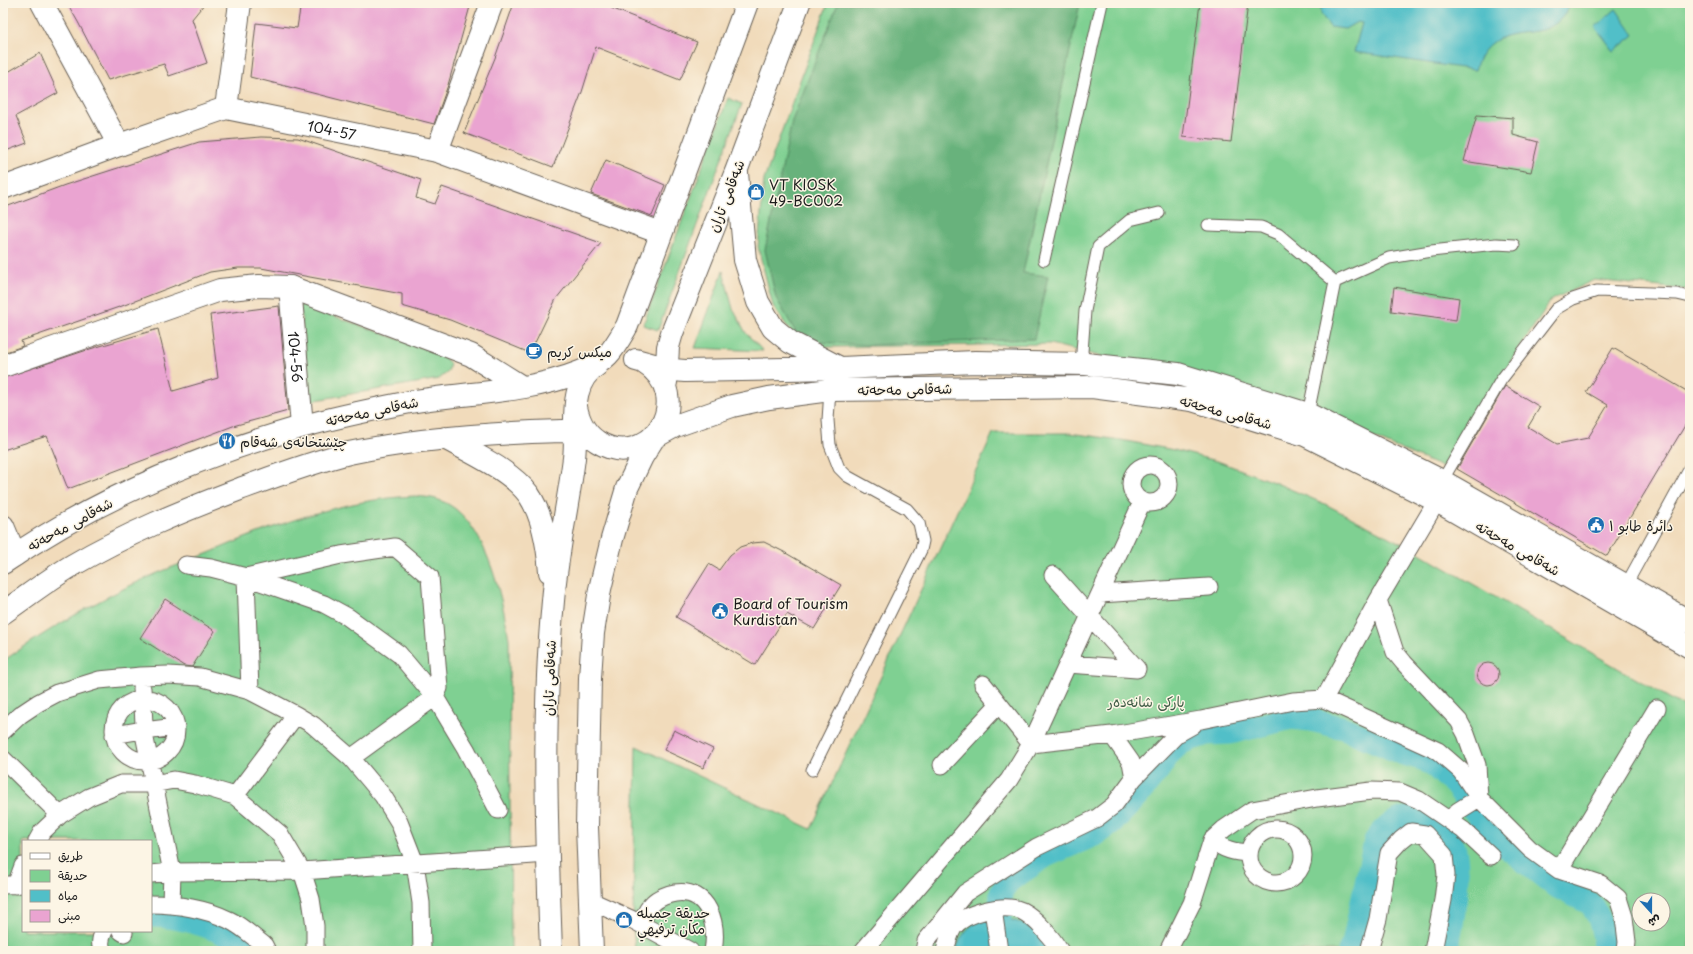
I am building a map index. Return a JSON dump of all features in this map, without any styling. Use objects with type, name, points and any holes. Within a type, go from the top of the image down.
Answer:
[{"type":"main road","points":[[42,3],[119,145]]},
{"type":"main road","points":[[3,188],[119,145],[226,108],[240,3]]},
{"type":"main road","points":[[437,151],[492,3]]},
{"type":"main road","points":[[600,363],[619,340],[627,326],[747,3]]},
{"type":"main road","name":"شەقامی تاران","points":[[666,391],[668,347],[672,333],[737,169],[799,3]]},
{"type":"main road","name":"104-57","points":[[226,108],[437,151],[661,233]]},
{"type":"main road","points":[[737,169],[745,260],[758,302],[773,328],[790,342],[841,368]]},
{"type":"main road","points":[[3,366],[220,290],[259,286],[290,287],[471,355],[522,387]]},
{"type":"main road","name":"104-56","points":[[290,287],[302,426]]},
{"type":"main road","points":[[592,951],[587,828],[590,678],[593,633],[600,589],[612,539],[627,488],[653,436],[667,414],[668,399],[664,384],[656,372],[643,362],[622,357],[600,363]]},
{"type":"main road","name":"شەقامی مەحەتە","points":[[636,360],[685,371],[841,368],[975,362],[1086,364],[1178,374],[1308,414],[1439,491],[1690,647]]},
{"type":"main road","name":"شەقامی تاران","points":[[551,951],[548,854],[547,694],[553,600],[574,458],[585,436],[576,407],[580,385],[588,372],[600,363]]},
{"type":"main road","name":"شەقامی مەحەتە","points":[[9,559],[82,515],[145,484],[224,452],[302,426],[415,401],[522,387],[566,376],[600,363]]},
{"type":"main road","name":"شەقامی مەحەتە","points":[[653,436],[686,421],[750,401],[830,390],[1092,387],[1192,400],[1305,435],[1439,491],[1626,585],[1690,622]]},
{"type":"main road","points":[[3,613],[72,565],[125,537],[178,512],[276,475],[341,456],[445,438],[562,431],[585,436],[614,449],[630,449],[653,436]]},
{"type":"main road","points":[[445,438],[514,479],[528,494],[537,510],[548,550],[553,600]]},
{"type":"main road","points":[[3,526],[9,559]]},
{"type":"street","points":[[1324,699],[1439,491]]},
{"type":"street","points":[[863,951],[1009,780],[1031,744],[1142,502]]},
{"type":"street","points":[[246,577],[341,555],[395,547],[430,577],[439,688],[435,697],[351,758]]},
{"type":"street","points":[[186,565],[212,568],[246,577],[324,604],[348,617],[399,654],[435,697],[466,750],[498,810]]},
{"type":"street","points":[[1053,575],[1137,669],[1068,664]]},
{"type":"street","points":[[246,577],[250,691]]},
{"type":"street","points":[[1100,594],[1209,587]]},
{"type":"street","points":[[1378,600],[1395,652],[1460,720],[1477,765],[1479,798]]},
{"type":"street","points":[[3,731],[20,715],[38,703],[57,694],[99,680],[141,676],[168,675],[200,677],[250,691],[296,715],[313,725],[351,758],[383,796],[399,822],[415,863],[421,903],[422,951]]},
{"type":"street","points":[[141,676],[144,731],[153,784],[172,872],[171,904]]},
{"type":"street","points":[[983,684],[1031,744]]},
{"type":"street","points":[[142,699],[154,700],[163,704],[173,716],[176,727],[174,741],[169,750],[156,759],[149,761],[136,760],[126,755],[119,748],[114,735],[114,723],[121,709],[129,703],[142,699]]},
{"type":"street","points":[[1031,744],[1112,735],[1202,720],[1293,701],[1324,699],[1438,751],[1461,771],[1479,798],[1530,849],[1559,870],[1601,884],[1618,898],[1624,917],[1627,942],[1626,951]]},
{"type":"street","points":[[942,765],[999,704]]},
{"type":"street","points":[[1559,870],[1657,708]]},
{"type":"street","points":[[235,796],[296,715]]},
{"type":"street","points":[[924,951],[926,941],[964,893],[1037,847],[1097,818],[1114,805],[1134,778],[1177,734],[1202,720]]},
{"type":"street","points":[[114,735],[176,727]]},
{"type":"street","points":[[1112,735],[1131,762],[1134,778]]},
{"type":"street","points":[[3,759],[60,815]]},
{"type":"street","points":[[38,840],[42,832],[60,815],[89,797],[121,784],[153,784],[174,780],[195,784],[235,796],[280,834],[302,871],[311,899],[315,926],[315,951]]},
{"type":"street","points":[[1168,951],[1192,903],[1212,840],[1224,829],[1252,810],[1317,798],[1371,791],[1400,792],[1454,816],[1463,830],[1490,856]]},
{"type":"street","points":[[1454,816],[1479,798]]},
{"type":"street","points":[[1369,951],[1378,919],[1389,853],[1411,832],[1425,834],[1444,855],[1446,875],[1443,900],[1433,951]]},
{"type":"street","points":[[1212,840],[1219,847],[1234,852],[1250,853]]},
{"type":"street","points":[[152,874],[172,872],[302,871],[548,854]]},
{"type":"street","points":[[14,885],[22,868]]},
{"type":"street","points":[[641,924],[648,908],[658,899],[684,892],[693,894],[702,901],[713,919],[715,933],[713,951]]},
{"type":"street","points":[[591,901],[641,924],[690,951]]},
{"type":"street","points":[[152,904],[171,904],[210,913],[230,920],[264,945],[267,951]]},
{"type":"street","points":[[995,909],[999,951]]},
{"type":"street","points":[[945,951],[947,941],[954,927],[970,916],[995,909],[1022,911],[1046,930],[1060,951]]},
{"type":"street","points":[[99,950],[101,936],[103,932]]},
{"type":"lane","points":[[1044,260],[1102,3]]},
{"type":"lane","points":[[1086,364],[1082,352],[1086,311],[1098,247],[1130,220],[1159,213]]},
{"type":"lane","points":[[1208,225],[1261,227],[1278,234],[1335,282]]},
{"type":"lane","points":[[1335,282],[1389,258],[1431,251],[1496,244],[1514,245]]},
{"type":"lane","points":[[1308,414],[1335,282]]},
{"type":"lane","points":[[1439,491],[1501,380],[1556,309],[1572,299],[1597,291],[1677,294],[1690,297]]},
{"type":"lane","points":[[812,770],[921,550],[922,541],[919,523],[907,509],[847,476],[839,468],[830,445],[828,426],[830,390]]},
{"type":"lane","points":[[1626,585],[1690,468]]},
{"type":"green space","points":[[828,3],[1690,3],[1690,290],[1594,280],[1551,300],[1442,467],[1292,403],[1050,344],[827,347],[807,344],[794,336],[773,306],[758,247],[764,180]]},
{"type":"green space","points":[[838,3],[1080,3],[1023,273],[1048,276],[1034,339],[866,345],[801,341],[776,298],[765,250],[792,121]]},
{"type":"green space","points":[[728,98],[742,104],[658,330],[643,325]]},
{"type":"green space","points":[[723,271],[733,309],[746,333],[763,351],[695,348]]},
{"type":"green space","points":[[300,304],[443,355],[450,364],[448,372],[439,379],[310,401]]},
{"type":"green space","name":"پارکی شانەدەر","points":[[993,433],[1069,433],[1121,440],[1174,450],[1220,462],[1276,483],[1327,505],[1416,551],[1690,710],[1690,951],[635,951],[633,920],[636,746],[811,829]]},
{"type":"green space","points":[[415,496],[439,500],[455,509],[468,522],[480,539],[489,559],[502,602],[509,639],[511,951],[3,951],[3,661],[88,607],[158,573],[284,523],[335,508],[362,502]]},
{"type":"water","points":[[1318,3],[1571,3],[1562,17],[1552,26],[1542,30],[1506,36],[1495,41],[1484,51],[1475,70],[1354,52],[1362,23],[1357,22],[1345,29],[1330,27],[1321,14],[1321,7]]},
{"type":"water","points":[[1616,9],[1634,35],[1614,51],[1595,27]]},
{"type":"water","points":[[1000,917],[1025,925],[1032,929],[1057,951],[956,951],[962,936],[974,923],[984,918]]},
{"type":"building","points":[[67,3],[205,3],[192,19],[207,63],[169,76],[164,64],[108,80]]},
{"type":"building","points":[[301,3],[471,3],[448,85],[434,124],[250,77],[256,23],[297,28]]},
{"type":"building","points":[[514,3],[613,3],[611,8],[697,42],[680,80],[596,47],[582,92],[553,167],[464,133],[495,58]]},
{"type":"building","points":[[1200,3],[1248,3],[1231,142],[1183,137]]},
{"type":"building","points":[[40,53],[58,93],[16,116],[27,143],[3,152],[3,75]]},
{"type":"building","points":[[1477,115],[1513,118],[1513,135],[1538,142],[1531,172],[1464,161]]},
{"type":"building","points":[[261,137],[298,138],[421,180],[416,198],[435,204],[442,187],[601,243],[556,299],[530,353],[450,320],[402,306],[402,294],[261,268],[238,268],[210,272],[122,306],[21,341],[23,346],[3,353],[3,208],[65,185],[199,142]]},
{"type":"building","points":[[606,160],[665,185],[652,216],[591,194]]},
{"type":"building","points":[[1394,287],[1459,298],[1456,320],[1391,311]]},
{"type":"building","points":[[279,306],[288,411],[233,426],[68,489],[47,436],[3,450],[3,378],[90,349],[158,329],[173,391],[218,378],[210,315]]},
{"type":"building","points":[[1613,348],[1690,393],[1690,417],[1607,556],[1457,469],[1505,386],[1540,407],[1528,427],[1557,444],[1588,438],[1608,405],[1586,392]]},
{"type":"building","points":[[764,542],[841,585],[814,629],[787,614],[755,665],[676,617],[709,564],[719,570],[730,555],[740,547],[752,543]]},
{"type":"building","points":[[165,599],[215,631],[192,667],[184,666],[140,638]]},
{"type":"building","points":[[1488,663],[1496,666],[1499,674],[1496,682],[1488,685],[1480,682],[1477,674],[1480,666]]},
{"type":"building","points":[[674,730],[713,749],[703,768],[664,750]]},
{"type":"waterway","points":[[1000,917],[1001,892],[1009,881],[1046,856],[1095,835],[1113,822],[1136,798],[1157,772],[1169,754],[1181,743],[1207,734],[1230,733],[1291,718],[1311,720],[1344,728],[1403,754],[1425,760],[1436,768],[1455,785],[1485,825],[1504,845],[1555,886],[1591,904],[1599,918],[1604,937],[1603,951]]},
{"type":"waterway","points":[[1349,951],[1353,944],[1375,841],[1383,831],[1393,823],[1411,817],[1437,825],[1445,831],[1451,839],[1455,849],[1457,862],[1456,894],[1452,926],[1446,951]]},
{"type":"waterway","points":[[152,916],[176,918],[203,925],[229,936],[249,951]]},
{"type":"place","name":"VT KIOSK 49-BC002","points":[[756,192]]},
{"type":"place","name":"ميكس كريم","points":[[534,351]]},
{"type":"place","name":"چێشتخانەی شەقام","points":[[227,441]]},
{"type":"place","name":"دائرة طابو ١","points":[[1596,525]]},
{"type":"place","name":"Board of Tourism Kurdistan","points":[[720,611]]},
{"type":"place","name":"حديقة جميله مكان ترفيهي","points":[[624,920]]}]
